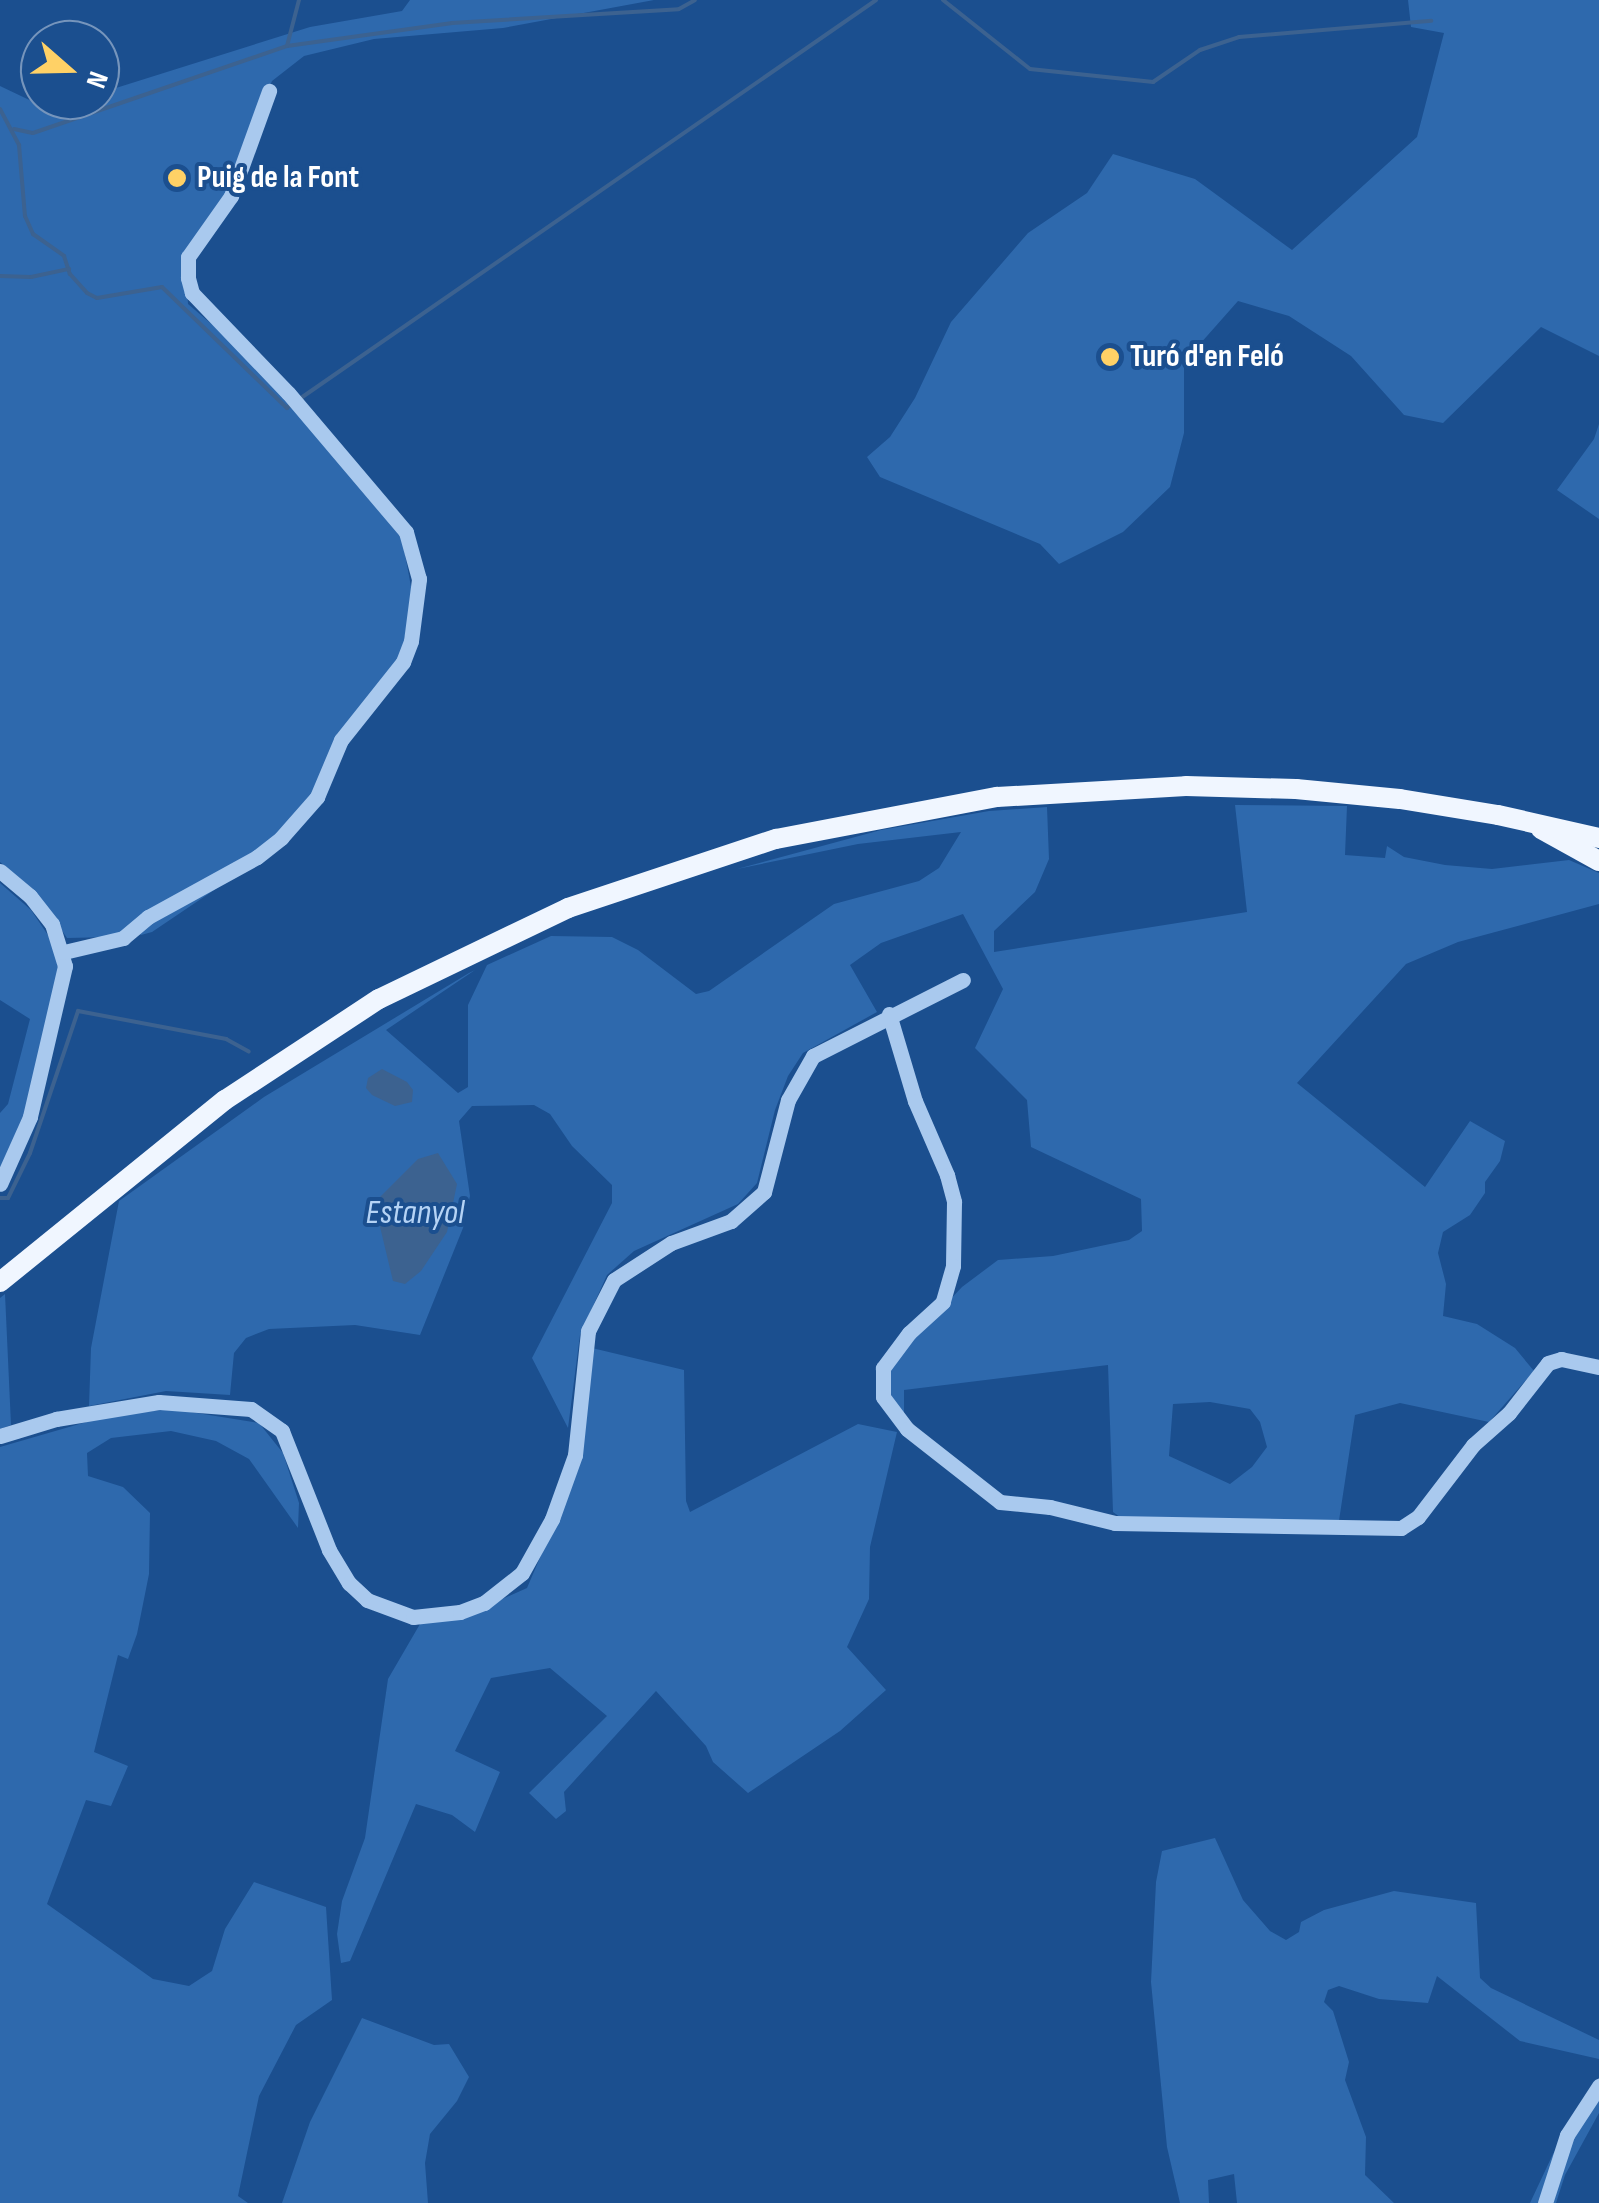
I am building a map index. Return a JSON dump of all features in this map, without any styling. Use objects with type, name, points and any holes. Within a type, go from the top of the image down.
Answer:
[{"type":"main road","points":[[1,1280],[225,1100],[379,999],[519,929],[716,856],[865,819],[962,802],[1123,788],[1296,789],[1400,799],[1599,838]]},
{"type":"main road","points":[[1531,822],[1566,846],[1599,861]]},
{"type":"street","points":[[64,952],[123,938],[148,917],[257,857],[281,838],[317,797],[340,740],[402,662],[411,641],[419,579],[406,532],[288,393],[192,294],[188,258],[230,196],[269,91]]},
{"type":"street","points":[[0,870],[42,909],[64,952],[62,992],[34,1102],[0,1184]]},
{"type":"street","points":[[0,1436],[56,1420],[158,1402],[250,1409],[282,1431],[329,1550],[349,1583],[367,1600],[413,1617],[460,1612],[484,1602],[522,1573],[552,1519],[575,1455],[588,1331],[614,1280],[670,1243],[730,1220],[764,1192],[788,1100],[800,1072],[830,1044],[963,980]]},
{"type":"street","points":[[889,1014],[915,1101],[947,1175],[954,1202],[954,1250],[950,1288],[943,1302],[908,1333],[883,1368],[883,1396],[907,1429],[1000,1502],[1050,1507],[1116,1523],[1318,1530],[1401,1528],[1418,1517],[1473,1445],[1509,1413],[1548,1363],[1561,1359],[1599,1368]]},
{"type":"street","points":[[1544,2203],[1567,2135],[1599,2086]]},
{"type":"shaded area","points":[[410,0],[654,0],[503,28],[374,39],[304,56],[272,81],[219,212],[186,269],[188,304],[249,356],[401,533],[412,592],[402,654],[308,807],[232,878],[152,932],[141,935],[131,927],[112,937],[67,938],[35,891],[0,862],[0,86],[20,96],[20,120],[120,120],[120,87],[310,27],[402,11]]},
{"type":"shaded area","points":[[1408,0],[1599,0],[1599,356],[1541,327],[1443,423],[1404,415],[1351,356],[1289,316],[1238,301],[1184,362],[1184,433],[1170,487],[1123,532],[1059,564],[1040,544],[880,477],[867,457],[890,437],[915,398],[951,322],[1028,233],[1087,193],[1113,154],[1195,179],[1292,250],[1417,137],[1444,33],[1411,27]]},
{"type":"shaded area","points":[[1599,424],[1599,519],[1557,490],[1594,439]]},
{"type":"shaded area","points":[[1235,805],[1347,806],[1345,855],[1385,858],[1387,846],[1404,857],[1445,865],[1492,869],[1569,860],[1599,873],[1599,904],[1458,942],[1406,964],[1297,1083],[1425,1187],[1470,1121],[1505,1141],[1500,1161],[1485,1182],[1485,1193],[1470,1215],[1443,1232],[1438,1253],[1446,1284],[1443,1316],[1477,1324],[1515,1348],[1534,1371],[1489,1422],[1400,1403],[1355,1415],[1337,1534],[1131,1525],[1113,1512],[1108,1365],[904,1390],[904,1417],[891,1400],[887,1380],[892,1361],[962,1287],[998,1260],[1053,1256],[1129,1240],[1142,1231],[1141,1199],[1031,1147],[1027,1100],[975,1048],[1003,989],[963,914],[881,943],[850,965],[877,1012],[803,1053],[788,1076],[775,1110],[757,1183],[738,1204],[634,1251],[607,1275],[580,1335],[568,1428],[532,1358],[612,1203],[612,1185],[572,1146],[550,1114],[534,1105],[472,1106],[459,1121],[470,1196],[463,1228],[420,1335],[355,1325],[269,1329],[246,1338],[234,1353],[230,1395],[166,1391],[89,1406],[91,1348],[119,1201],[264,1097],[475,970],[386,1030],[458,1093],[468,1087],[468,1005],[487,965],[551,936],[612,937],[638,950],[696,994],[709,991],[834,904],[919,881],[939,868],[961,832],[858,844],[737,869],[881,830],[989,811],[1047,807],[1049,859],[1035,892],[994,931],[994,952],[1247,912]],"holes":[[[1210,1402],[1250,1409],[1260,1422],[1267,1447],[1252,1467],[1230,1484],[1169,1456],[1173,1404]]]},
{"type":"shaded area","points":[[0,883],[31,910],[56,947],[58,970],[26,1111],[0,1171],[0,1113],[8,1104],[30,1019],[0,1000]]},
{"type":"shaded area","points":[[5,1294],[11,1425],[0,1429],[0,1298]]},
{"type":"shaded area","points":[[592,1348],[684,1370],[686,1501],[690,1512],[858,1424],[897,1432],[870,1547],[869,1599],[847,1647],[886,1690],[840,1731],[748,1793],[713,1762],[706,1746],[656,1691],[564,1792],[566,1811],[556,1819],[529,1793],[607,1716],[550,1668],[491,1678],[455,1751],[500,1772],[475,1832],[452,1815],[416,1804],[350,1961],[341,1963],[337,1934],[342,1901],[365,1838],[388,1679],[420,1624],[471,1613],[527,1588],[574,1478]]},
{"type":"shaded area","points":[[172,1409],[259,1423],[283,1453],[299,1503],[298,1528],[249,1459],[216,1441],[171,1431],[111,1438],[87,1453],[88,1476],[123,1487],[150,1513],[149,1574],[137,1634],[128,1659],[118,1655],[94,1752],[128,1766],[111,1806],[86,1800],[47,1904],[153,1979],[189,1986],[212,1971],[225,1929],[254,1882],[326,1907],[332,2000],[296,2025],[259,2096],[238,2196],[248,2203],[0,2203],[0,1447],[107,1416]]},
{"type":"shaded area","points":[[1215,1838],[1243,1900],[1270,1931],[1286,1940],[1299,1932],[1301,1922],[1324,1910],[1394,1891],[1476,1903],[1480,1978],[1491,1988],[1599,2040],[1599,2059],[1520,2041],[1437,1976],[1428,2003],[1379,1999],[1339,1986],[1328,1990],[1324,2002],[1333,2011],[1349,2062],[1345,2080],[1366,2137],[1365,2175],[1394,2203],[1237,2203],[1234,2174],[1208,2180],[1209,2203],[1180,2203],[1167,2147],[1151,1982],[1156,1882],[1162,1851]]},
{"type":"shaded area","points":[[362,2018],[434,2045],[449,2044],[469,2077],[457,2101],[430,2134],[425,2163],[428,2203],[282,2203],[310,2122]]},
{"type":"shaded area","points":[[1599,2080],[1599,2113],[1565,2175],[1556,2203],[1530,2203],[1553,2154]]},
{"type":"water","name":"Estanyol","points":[[382,1069],[407,1082],[413,1090],[412,1102],[395,1106],[372,1095],[366,1088],[368,1078]]},
{"type":"water","name":"Estanyol","points":[[438,1153],[457,1184],[447,1232],[421,1271],[405,1284],[393,1281],[376,1210],[380,1197],[418,1159]]},
{"type":"waterway","points":[[14,129],[33,133],[287,46],[299,0]]},
{"type":"waterway","points":[[287,46],[452,23],[679,9],[695,0]]},
{"type":"waterway","points":[[298,400],[876,0]]},
{"type":"waterway","points":[[943,0],[1030,69],[1153,82],[1200,50],[1239,37],[1431,21]]},
{"type":"waterway","points":[[0,109],[19,145],[25,216],[33,234],[64,256],[70,274],[87,293],[97,298],[162,287],[287,408],[290,405]]},
{"type":"waterway","points":[[0,276],[31,277],[69,269]]},
{"type":"waterway","points":[[0,1198],[8,1198],[30,1153],[78,1011],[226,1039],[249,1052]]},
{"type":"place","name":"Puig de la Font","points":[[177,178]]},
{"type":"place","name":"Turó d'en Feló","points":[[1110,357]]}]
